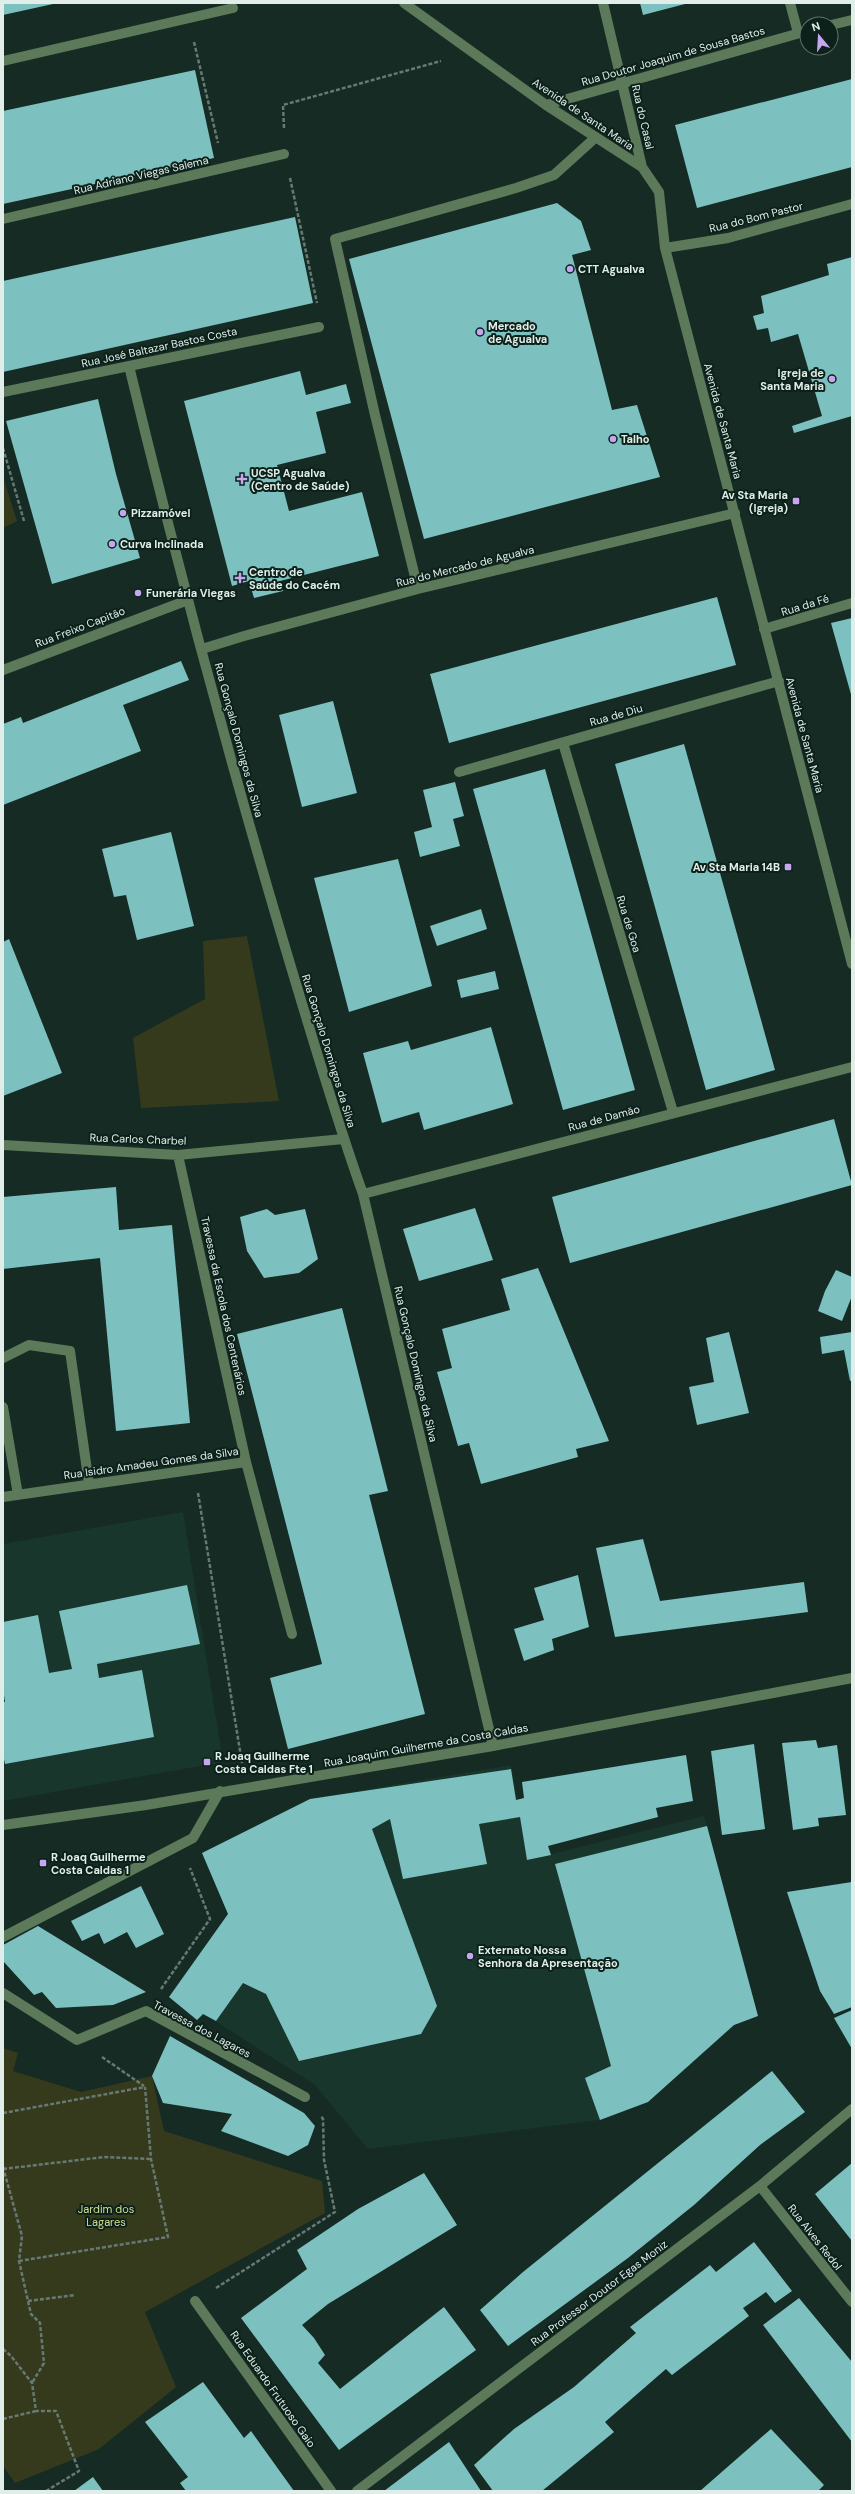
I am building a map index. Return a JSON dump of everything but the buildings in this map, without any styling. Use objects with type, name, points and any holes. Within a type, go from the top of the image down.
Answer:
[{"type":"street","name":"Avenida de Santa Maria","points":[[404,3],[546,105],[642,167],[659,192],[665,248],[852,964]]},
{"type":"street","name":"Rua do Casal","points":[[603,3],[642,167]]},
{"type":"street","points":[[790,3],[799,23]]},
{"type":"street","points":[[3,60],[233,8]]},
{"type":"street","points":[[839,23],[852,20]]},
{"type":"street","name":"Rua Doutor Joaquim de Sousa Bastos","points":[[546,105],[799,33]]},
{"type":"street","points":[[418,589],[374,415],[335,238],[516,188],[554,175],[596,137]]},
{"type":"street","name":"Rua Adriano Viegas Salema","points":[[3,219],[284,154]]},
{"type":"street","name":"Rua do Bom Pastor","points":[[665,248],[728,238],[852,204]]},
{"type":"street","name":"Rua José Baltazar Bastos Costa","points":[[3,392],[319,327]]},
{"type":"street","name":"Rua Gonçalo Domingos da Silva","points":[[129,366],[188,600],[259,858],[343,1139],[363,1194],[493,1746]]},
{"type":"street","name":"Rua do Mercado de Agualva","points":[[202,649],[244,636],[418,589],[735,513]]},
{"type":"street","name":"Rua Freixo Capitão","points":[[3,670],[188,600]]},
{"type":"street","name":"Rua da Fé","points":[[764,629],[852,603]]},
{"type":"street","name":"Rua de Diu","points":[[459,772],[779,681]]},
{"type":"street","name":"Rua de Goa","points":[[563,743],[673,1112]]},
{"type":"street","name":"Rua de Damão","points":[[363,1194],[852,1066]]},
{"type":"street","name":"Rua Carlos Charbel","points":[[3,1145],[178,1155],[343,1139]]},
{"type":"street","name":"Travessa da Escola dos Centenários","points":[[178,1155],[246,1462]]},
{"type":"street","points":[[3,1358],[28,1346],[70,1351],[89,1484]]},
{"type":"street","points":[[3,1407],[18,1495]]},
{"type":"street","name":"Rua Isidro Amadeu Gomes da Silva","points":[[3,1498],[89,1484],[246,1462],[292,1634]]},
{"type":"street","name":"Rua Joaquim Guilherme da Costa Caldas","points":[[3,1825],[146,1805],[493,1746],[852,1678]]},
{"type":"street","points":[[3,1937],[193,1838],[220,1792]]},
{"type":"street","points":[[3,1993],[77,2040]]},
{"type":"street","name":"Travessa dos Lagares","points":[[77,2040],[146,2011],[305,2097]]},
{"type":"street","name":"Rua Professor Doutor Egas Moniz","points":[[356,2491],[760,2186],[852,2109]]},
{"type":"street","name":"Rua Alves Redol","points":[[760,2186],[852,2302]]},
{"type":"street","name":"Rua Eduardo Frutuoso Gaio","points":[[195,2301],[331,2491]]},
{"type":"path","points":[[188,18],[224,168]]},
{"type":"path","points":[[319,327],[318,306],[299,213],[284,154],[283,105],[473,53]]},
{"type":"path","points":[[3,448],[24,521]]},
{"type":"path","points":[[194,1469],[246,1788]]},
{"type":"path","points":[[146,2011],[210,1919],[180,1845]]},
{"type":"path","points":[[77,2040],[145,2086]]},
{"type":"path","points":[[3,2113],[145,2086]]},
{"type":"path","points":[[19,2262],[168,2237],[151,2158],[145,2086]]},
{"type":"path","points":[[195,2301],[335,2212],[324,2160],[323,2119],[305,2097]]},
{"type":"path","points":[[32,2383],[44,2363],[40,2323],[31,2314],[28,2302],[19,2262],[22,2236],[3,2168],[104,2157],[151,2158]]},
{"type":"path","points":[[28,2302],[75,2295]]},
{"type":"path","points":[[3,2349],[11,2356],[32,2383],[36,2412]]},
{"type":"path","points":[[3,2419],[36,2412],[56,2411],[79,2472],[46,2491]]},
{"type":"shaded area","points":[[183,1512],[223,1762],[3,1801],[3,1544]]},
{"type":"shaded area","name":"Externato Nossa Senhora da Apresentação","points":[[511,1765],[528,1860],[704,1816],[758,2016],[734,2025],[648,2102],[600,2120],[368,2149],[315,2085],[204,2014],[197,2020],[169,1997],[228,1914],[202,1853],[310,1799]]},
{"type":"green space","points":[[3,477],[17,521],[3,528]]},
{"type":"green space","points":[[247,936],[279,1101],[141,1108],[133,1038],[205,999],[203,941]]},
{"type":"green space","name":"Jardim dos Lagares","points":[[3,2048],[18,2053],[13,2071],[81,2092],[152,2076],[164,2131],[322,2181],[325,2213],[145,2312],[176,2387],[99,2449],[15,2483],[3,2466]]},
{"type":"place","name":"CTT Agualva","points":[[570,269]]},
{"type":"place","name":"Mercado de Agualva","points":[[480,332]]},
{"type":"place","name":"Igreja de Santa Maria","points":[[832,379]]},
{"type":"place","name":"Talho","points":[[613,439]]},
{"type":"place","name":"UCSP Agualva (Centro de Saúde)","points":[[242,479]]},
{"type":"place","name":"Av Sta Maria (Igreja)","points":[[796,501]]},
{"type":"place","name":"Pizzamóvel","points":[[123,513]]},
{"type":"place","name":"Curva Inclinada","points":[[112,544]]},
{"type":"place","name":"Centro de Saúde do Cacém","points":[[240,578]]},
{"type":"place","name":"Funerária Viegas","points":[[138,593]]},
{"type":"place","name":"Av Sta Maria 14B","points":[[788,867]]},
{"type":"place","name":"R Joaq Guilherme Costa Caldas Fte 1","points":[[207,1762]]},
{"type":"place","name":"R Joaq Guilherme Costa Caldas 1","points":[[43,1863]]},
{"type":"place","name":"Externato Nossa Senhora da Apresentação","points":[[470,1956]]}]
